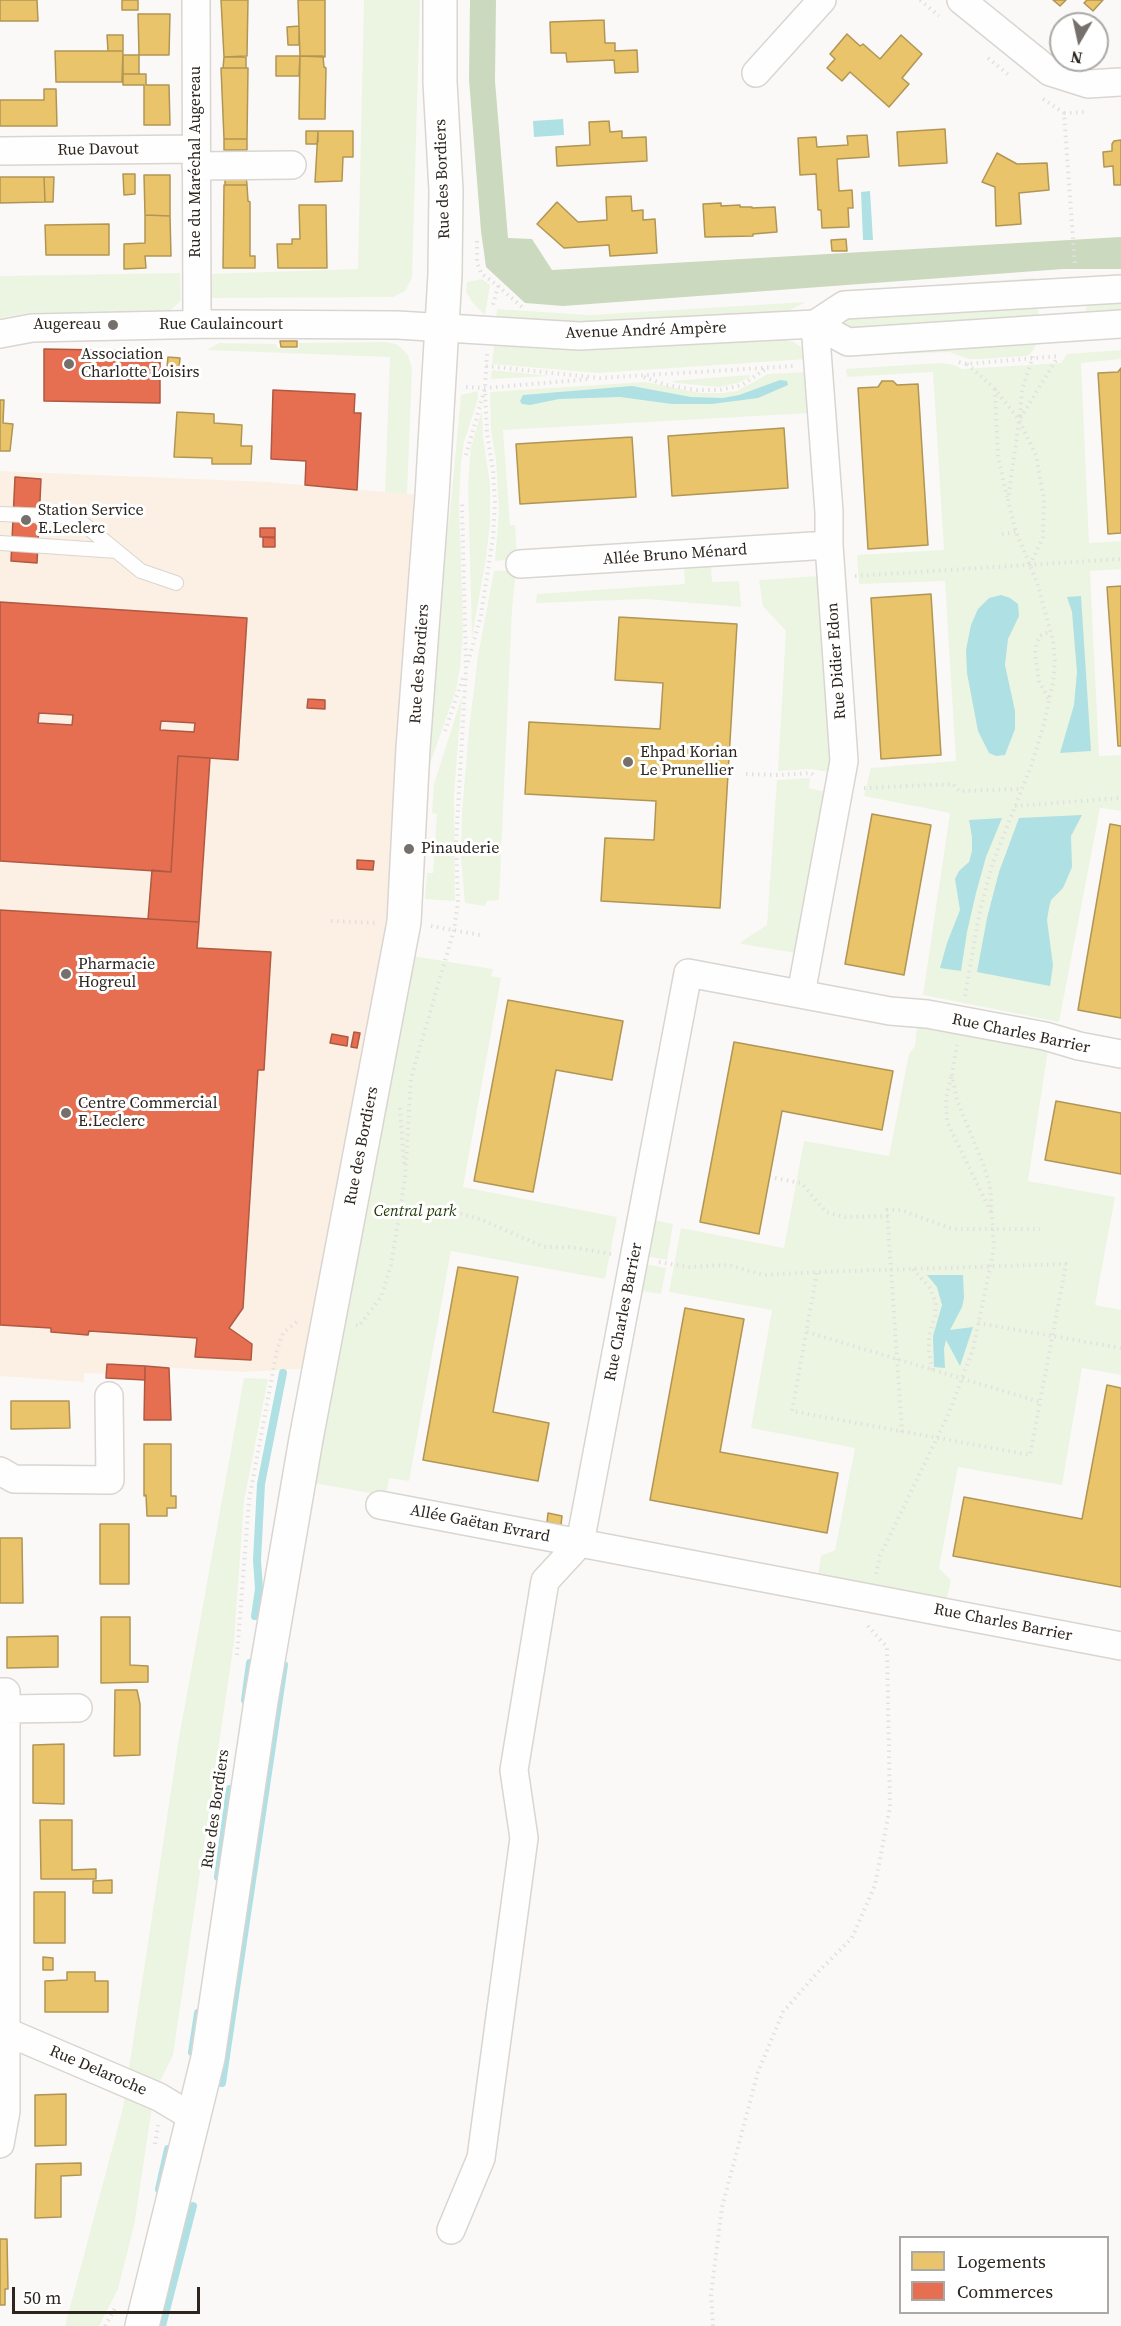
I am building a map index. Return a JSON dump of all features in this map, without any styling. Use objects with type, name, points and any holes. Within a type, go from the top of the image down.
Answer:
[{"type":"street","name":"Rue du Maréchal Augereau","points":[[196,0],[197,324]]},
{"type":"street","name":"Rue des Bordiers","points":[[142,2326],[208,2058],[261,1701],[328,1322],[404,922],[413,748],[445,274],[446,190],[440,82],[440,0]]},
{"type":"street","points":[[756,73],[822,0]]},
{"type":"street","points":[[962,0],[1050,72],[1088,84],[1121,82]]},
{"type":"street","name":"Rue Davout","points":[[0,151],[196,157],[292,165]]},
{"type":"street","points":[[1121,289],[844,305],[815,324],[848,342],[1121,324]]},
{"type":"street","name":"Rue Caulaincourt","points":[[0,334],[32,328],[197,324],[442,327]]},
{"type":"street","name":"Avenue André Ampère","points":[[442,327],[579,336],[815,324]]},
{"type":"street","name":"Rue Didier Edon","points":[[801,994],[844,761],[815,324]]},
{"type":"street","name":"Allée Bruno Ménard","points":[[520,564],[829,545]]},
{"type":"street","name":"Rue Charles Barrier","points":[[1121,1054],[1078,1046],[1045,1036],[961,1020],[890,1011],[688,973],[580,1543],[1121,1646]]},
{"type":"street","points":[[0,1471],[14,1479],[110,1480],[109,1396]]},
{"type":"street","name":"Allée Gaëtan Evrard","points":[[380,1505],[580,1543]]},
{"type":"street","points":[[451,2230],[481,2158],[524,1838],[514,1770],[545,1581],[580,1543]]},
{"type":"street","points":[[0,2144],[6,2111],[3,2030],[3,1700],[78,1708]]},
{"type":"street","name":"Rue Delaroche","points":[[3,2030],[159,2097],[194,2118]]},
{"type":"lane","points":[[0,514],[75,517],[141,571],[176,583]]},
{"type":"lane","points":[[0,543],[117,551]]},
{"type":"path","points":[[1001,70],[1019,82]]},
{"type":"path","points":[[1037,94],[1064,113],[1077,292]]},
{"type":"path","points":[[498,286],[522,308]]},
{"type":"path","name":"Rue des Bordiers","points":[[444,735],[481,615],[493,537],[495,503],[484,388],[488,329]]},
{"type":"path","points":[[1008,501],[1022,390],[1031,358],[1043,340],[1045,329]]},
{"type":"path","points":[[1019,420],[1058,357]]},
{"type":"path","points":[[967,364],[995,389],[1019,420],[1036,455],[1044,500],[1043,537],[1030,565]]},
{"type":"path","points":[[641,376],[666,385],[697,390],[719,390],[742,385],[767,368]]},
{"type":"path","points":[[484,388],[600,378]]},
{"type":"path","name":"Rue des Bordiers","points":[[465,462],[484,388]]},
{"type":"path","points":[[993,1216],[947,1122],[946,1100],[979,915],[992,865],[1022,789],[1044,724],[1055,662],[1050,631],[1037,582],[1016,532],[998,457],[995,389]]},
{"type":"path","name":"Rue des Bordiers","points":[[236,1665],[249,1500],[277,1350],[283,1333],[301,1319],[359,1326],[381,1297],[391,1265],[400,1214],[411,1078],[454,930],[458,902],[456,843],[466,669],[462,502]]},
{"type":"path","points":[[1002,534],[1016,532]]},
{"type":"path","points":[[831,577],[1121,560]]},
{"type":"path","points":[[1049,699],[1039,681],[1035,654],[1040,636],[1050,631]]},
{"type":"path","points":[[746,774],[778,776],[811,773],[822,780],[862,788],[953,784],[959,792],[1022,789]]},
{"type":"path","points":[[1014,806],[1121,798]]},
{"type":"path","points":[[331,921],[382,922]]},
{"type":"path","points":[[425,924],[480,935]]},
{"type":"path","points":[[713,2326],[711,2295],[722,2207],[758,2072],[783,2012],[852,1938],[875,1885],[890,1807],[887,1647],[861,1618],[880,1556],[937,1438],[973,1348],[994,1249],[990,1185],[957,1100],[952,1074]]},
{"type":"path","points":[[775,1178],[801,1184],[826,1212],[844,1217],[888,1216]]},
{"type":"path","points":[[902,1432],[887,1210],[901,1210],[952,1229],[1040,1229]]},
{"type":"path","points":[[400,1214],[435,1211],[459,1213],[482,1220],[544,1247],[570,1247],[689,1267],[729,1265],[763,1275],[817,1272],[1066,1264],[1030,1455],[792,1411],[817,1272]]},
{"type":"path","points":[[913,1269],[930,1288],[936,1303],[929,1343],[932,1370]]},
{"type":"path","points":[[978,1323],[1121,1348]]},
{"type":"path","points":[[807,1332],[1040,1402]]},
{"type":"path","points":[[154,2147],[159,2097]]},
{"type":"path","points":[[105,2326],[119,2300]]},
{"type":"shaded area","points":[[0,471],[270,482],[432,496],[407,891],[319,1368],[242,1372],[107,1364],[106,1374],[84,1373],[84,1382],[0,1376]]},
{"type":"green space","points":[[364,0],[420,0],[412,278],[405,291],[393,297],[211,298],[208,274],[358,269]]},
{"type":"green space","points":[[470,0],[496,0],[495,81],[508,238],[532,239],[552,270],[1121,237],[1121,269],[1063,269],[563,306],[525,303],[486,267],[469,80]]},
{"type":"green space","points":[[180,273],[181,300],[171,310],[29,313],[0,318],[0,276]]},
{"type":"green space","points":[[1035,278],[1036,288],[925,295],[924,286]]},
{"type":"green space","points":[[482,279],[490,285],[485,315],[466,292],[467,282]]},
{"type":"green space","points":[[1121,297],[1121,318],[1087,320],[1085,299]]},
{"type":"green space","points":[[1037,301],[1039,323],[850,334],[842,328],[844,316]]},
{"type":"green space","points":[[806,302],[782,314],[589,325],[496,318],[497,309],[589,315]]},
{"type":"green space","points":[[774,338],[794,342],[802,348],[807,359],[598,373],[492,364],[494,346],[503,344],[585,350]]},
{"type":"green space","points":[[1039,340],[1027,356],[981,359],[969,359],[949,352],[899,354],[898,346]]},
{"type":"green space","points":[[384,342],[400,347],[408,355],[412,368],[407,494],[385,492],[390,357],[207,350],[219,343],[276,344],[277,348],[299,349],[299,343]]},
{"type":"green space","points":[[1121,350],[1121,359],[1081,363],[1089,543],[1121,541],[1121,569],[1090,571],[1099,756],[1121,755],[1121,811],[1100,808],[1059,1022],[923,995],[950,813],[864,796],[871,768],[956,761],[945,581],[859,584],[857,555],[944,550],[933,372],[847,377],[846,369],[940,363],[962,369],[1061,363],[1067,354]]},
{"type":"green space","points":[[492,370],[550,376],[491,379]]},
{"type":"green space","points":[[808,372],[810,413],[503,430],[510,525],[515,525],[517,559],[495,561],[499,511],[496,461],[491,430],[490,392],[645,382],[701,393],[722,393],[737,391],[768,374]]},
{"type":"green space","points":[[749,375],[750,377],[738,383],[718,387],[672,381]]},
{"type":"green space","points":[[478,391],[478,399],[464,442],[461,464],[459,499],[463,630],[460,668],[456,690],[431,761],[426,783],[436,596],[450,513],[461,395]]},
{"type":"green space","points":[[482,410],[483,437],[490,484],[490,524],[472,638],[468,485],[471,447]]},
{"type":"green space","points":[[711,563],[712,582],[739,581],[741,607],[646,599],[536,603],[537,594],[685,584],[684,566]]},
{"type":"green space","points":[[516,570],[512,609],[499,900],[487,901],[485,906],[465,903],[461,859],[462,812],[469,729],[478,656],[494,571]]},
{"type":"green space","points":[[820,576],[832,758],[829,772],[811,769],[778,771],[786,631],[763,606],[759,580]]},
{"type":"green space","points":[[462,696],[454,794],[455,901],[425,899],[427,873],[433,873],[437,814],[432,813],[434,784]]},
{"type":"green space","points":[[810,778],[809,788],[826,792],[796,953],[741,944],[742,941],[767,925],[777,780]]},
{"type":"green space","name":"Central park","points":[[412,956],[493,969],[491,976],[501,978],[463,1187],[617,1217],[605,1279],[451,1251],[409,1481],[389,1478],[386,1496],[309,1482]]},
{"type":"green space","points":[[926,1023],[1048,1050],[1028,1181],[1115,1197],[1095,1305],[1121,1310],[1121,1375],[1082,1368],[1062,1485],[958,1467],[939,1568],[951,1580],[947,1598],[818,1575],[821,1556],[835,1550],[855,1448],[751,1428],[772,1310],[669,1292],[681,1228],[784,1248],[804,1141],[889,1156],[909,1054],[915,1046],[917,1026]]},
{"type":"green space","points":[[655,1220],[673,1224],[667,1260],[642,1255]]},
{"type":"green space","points":[[640,1263],[666,1268],[661,1294],[641,1291]]},
{"type":"green space","points":[[244,1378],[268,1379],[244,1501],[234,1642],[173,2055],[154,2094],[134,2226],[118,2289],[99,2326],[65,2326],[123,2108],[179,1738]]},
{"type":"water","points":[[563,119],[564,135],[534,137],[533,121]]},
{"type":"water","points":[[870,191],[873,240],[863,240],[861,192]]},
{"type":"water","points":[[780,380],[787,381],[788,385],[758,398],[712,404],[672,404],[620,397],[559,399],[530,405],[522,404],[520,401],[523,395],[632,386],[691,397],[723,398],[739,395]]},
{"type":"water","points":[[1001,595],[1018,604],[1019,616],[1008,639],[1005,665],[1015,711],[1015,729],[1005,755],[996,756],[989,753],[978,731],[967,673],[966,650],[971,625],[978,609],[989,598]]},
{"type":"water","points":[[1081,596],[1091,751],[1060,753],[1074,705],[1077,672],[1072,612],[1067,597]]},
{"type":"water","points":[[1082,815],[1071,836],[1072,867],[1063,888],[1051,900],[1049,908],[1047,920],[1053,965],[1050,986],[977,972],[987,918],[999,872],[1019,818]]},
{"type":"water","points":[[1002,818],[986,857],[976,893],[961,971],[940,968],[960,910],[955,879],[959,871],[969,862],[972,851],[969,820]]},
{"type":"water","points":[[927,1275],[963,1275],[962,1307],[950,1330],[973,1327],[960,1366],[946,1340],[945,1368],[934,1367],[933,1336],[942,1305],[937,1287]]},
{"type":"building: Logements","points":[[0,0],[37,0],[38,21],[0,21]]},
{"type":"building: Logements","points":[[122,0],[138,0],[138,10],[122,10]]},
{"type":"building: Logements","points":[[221,0],[248,0],[247,56],[224,57]]},
{"type":"building: Logements","points":[[298,0],[325,0],[325,57],[300,56]]},
{"type":"building: Logements","points":[[1053,0],[1066,0],[1060,6]]},
{"type":"building: Logements","points":[[1087,0],[1103,0],[1093,11],[1084,3]]},
{"type":"building: Logements","points":[[138,14],[170,14],[169,55],[139,55]]},
{"type":"building: Logements","points":[[604,20],[605,43],[615,43],[615,51],[637,50],[638,72],[615,73],[614,60],[567,62],[566,53],[551,53],[550,22]]},
{"type":"building: Logements","points":[[299,26],[299,45],[288,45],[287,27]]},
{"type":"building: Logements","points":[[847,34],[880,59],[901,35],[922,54],[902,78],[909,84],[889,107],[850,72],[842,81],[827,68],[835,59],[830,54]]},
{"type":"building: Logements","points":[[107,35],[123,35],[123,51],[108,51]]},
{"type":"building: Logements","points":[[55,51],[123,51],[122,82],[56,82]]},
{"type":"building: Logements","points":[[123,55],[139,55],[139,74],[123,74]]},
{"type":"building: Logements","points":[[276,56],[300,56],[299,76],[276,76]]},
{"type":"building: Logements","points":[[300,56],[323,56],[326,68],[325,119],[299,119]]},
{"type":"building: Logements","points":[[224,57],[246,57],[246,68],[223,68]]},
{"type":"building: Logements","points":[[221,68],[248,68],[247,139],[224,139]]},
{"type":"building: Logements","points":[[123,74],[146,74],[146,85],[169,85],[170,125],[144,125],[144,85],[123,85]]},
{"type":"building: Logements","points":[[44,89],[56,89],[57,126],[0,126],[0,100],[44,100]]},
{"type":"building: Logements","points":[[609,121],[610,132],[622,131],[622,138],[646,137],[647,161],[557,166],[556,147],[590,145],[589,122]]},
{"type":"building: Logements","points":[[945,129],[947,163],[899,166],[897,132]]},
{"type":"building: Logements","points":[[306,131],[318,131],[316,144],[306,144]]},
{"type":"building: Logements","points":[[318,131],[353,131],[353,157],[343,157],[342,181],[315,182]]},
{"type":"building: Logements","points":[[867,135],[869,157],[837,159],[839,191],[852,190],[853,208],[848,208],[849,227],[822,228],[821,210],[818,210],[816,174],[800,175],[798,138],[816,137],[817,147],[848,145],[847,136]]},
{"type":"building: Logements","points":[[224,139],[247,139],[247,150],[224,150]]},
{"type":"building: Logements","points":[[1121,140],[1121,185],[1114,185],[1113,166],[1104,167],[1103,152],[1112,151],[1114,141]]},
{"type":"building: Logements","points":[[997,153],[1017,164],[1047,163],[1049,190],[1019,193],[1021,224],[996,226],[995,187],[982,182]]},
{"type":"building: Logements","points":[[123,174],[135,174],[135,194],[124,195]]},
{"type":"building: Logements","points":[[144,175],[170,175],[170,216],[145,215]]},
{"type":"building: Logements","points":[[246,175],[247,185],[225,185],[225,176]]},
{"type":"building: Logements","points":[[0,177],[44,177],[45,202],[0,203]]},
{"type":"building: Logements","points":[[44,177],[54,177],[53,202],[45,202]]},
{"type":"building: Logements","points":[[224,185],[247,185],[250,202],[250,256],[255,256],[255,268],[223,268]]},
{"type":"building: Logements","points":[[631,196],[632,211],[643,210],[643,220],[655,219],[657,253],[610,256],[609,245],[564,248],[537,224],[557,202],[578,222],[607,220],[606,197]]},
{"type":"building: Logements","points":[[721,203],[721,206],[775,207],[777,232],[753,234],[753,236],[705,237],[703,204]]},
{"type":"building: Logements","points":[[299,205],[326,205],[327,268],[278,268],[277,244],[292,244],[292,239],[300,239]]},
{"type":"building: Logements","points":[[145,215],[170,216],[171,256],[145,256],[146,268],[124,269],[124,244],[145,243]]},
{"type":"building: Logements","points":[[109,224],[109,255],[46,255],[45,225]]},
{"type":"building: Logements","points":[[846,239],[847,251],[832,251],[831,240]]},
{"type":"building: Logements","points":[[280,341],[297,341],[297,347],[281,347]]},
{"type":"building: Logements","points":[[168,357],[180,358],[179,368],[167,367]]},
{"type":"building: Logements","points":[[1121,368],[1121,533],[1108,534],[1098,373],[1118,372]]},
{"type":"building: Logements","points":[[882,381],[893,381],[897,385],[918,384],[928,545],[868,549],[858,388],[878,387]]},
{"type":"building: Logements","points":[[0,400],[4,400],[3,423],[13,424],[10,451],[0,451]]},
{"type":"building: Logements","points":[[177,412],[214,414],[214,423],[242,425],[241,446],[252,446],[251,464],[212,464],[212,458],[174,457]]},
{"type":"building: Logements","points":[[784,428],[788,488],[672,496],[668,436]]},
{"type":"building: Logements","points":[[632,437],[636,497],[520,504],[516,444]]},
{"type":"building: Logements","points":[[1121,586],[1121,746],[1118,746],[1107,587]]},
{"type":"building: Logements","points":[[931,594],[941,755],[881,759],[871,598]]},
{"type":"building: Logements","name":"Ehpad Korian Le Prunellier","points":[[619,617],[737,624],[720,908],[601,901],[605,838],[654,840],[656,801],[525,794],[529,722],[660,729],[663,683],[615,680]]},
{"type":"building: Logements","points":[[872,814],[931,825],[904,975],[845,964]]},
{"type":"building: Logements","points":[[1110,824],[1121,826],[1121,1018],[1078,1010]]},
{"type":"building: Logements","points":[[508,1000],[623,1021],[612,1080],[556,1070],[533,1192],[474,1181]]},
{"type":"building: Logements","points":[[734,1042],[893,1071],[882,1130],[782,1111],[759,1234],[700,1222]]},
{"type":"building: Logements","points":[[1056,1101],[1121,1113],[1121,1174],[1045,1160]]},
{"type":"building: Logements","points":[[458,1267],[518,1277],[493,1412],[549,1423],[538,1481],[423,1460]]},
{"type":"building: Logements","points":[[685,1308],[744,1319],[720,1452],[838,1473],[827,1533],[650,1500]]},
{"type":"building: Logements","points":[[1107,1385],[1121,1388],[1121,1587],[953,1556],[964,1497],[1082,1519]]},
{"type":"building: Logements","points":[[11,1401],[69,1401],[70,1428],[11,1429]]},
{"type":"building: Logements","points":[[144,1444],[171,1444],[171,1496],[176,1496],[176,1508],[167,1508],[167,1516],[147,1516],[146,1495],[144,1496]]},
{"type":"building: Logements","points":[[548,1513],[562,1516],[561,1525],[547,1522]]},
{"type":"building: Logements","points":[[100,1524],[129,1524],[129,1584],[100,1584]]},
{"type":"building: Logements","points":[[0,1538],[22,1538],[23,1603],[0,1603]]},
{"type":"building: Logements","points":[[101,1617],[130,1617],[130,1665],[148,1666],[148,1682],[101,1683]]},
{"type":"building: Logements","points":[[58,1636],[58,1667],[7,1668],[7,1637]]},
{"type":"building: Logements","points":[[115,1690],[137,1690],[140,1704],[140,1755],[114,1756]]},
{"type":"building: Logements","points":[[64,1744],[64,1804],[33,1803],[33,1745]]},
{"type":"building: Logements","points":[[40,1820],[72,1820],[72,1870],[96,1869],[96,1879],[41,1879]]},
{"type":"building: Logements","points":[[112,1880],[112,1893],[93,1893],[93,1881]]},
{"type":"building: Logements","points":[[34,1892],[65,1892],[65,1943],[34,1943]]},
{"type":"building: Logements","points":[[43,1957],[53,1958],[53,1970],[43,1970]]},
{"type":"building: Logements","points":[[67,1972],[95,1972],[95,1981],[108,1981],[108,2012],[45,2012],[45,1981],[67,1980]]},
{"type":"building: Logements","points":[[66,2094],[66,2145],[35,2146],[35,2095]]},
{"type":"building: Logements","points":[[81,2163],[81,2175],[61,2176],[61,2217],[35,2218],[36,2164]]},
{"type":"building: Logements","points":[[0,2239],[7,2239],[8,2289],[5,2289],[5,2305],[0,2305]]},
{"type":"building: Commerces","points":[[44,349],[160,351],[160,403],[44,401]]},
{"type":"building: Commerces","points":[[273,390],[355,394],[354,413],[361,413],[357,490],[305,485],[306,461],[271,459]]},
{"type":"building: Commerces","name":"Station Service E.Leclerc","points":[[15,477],[41,479],[37,563],[11,561]]},
{"type":"building: Commerces","points":[[260,528],[275,528],[275,537],[260,537]]},
{"type":"building: Commerces","points":[[263,537],[275,538],[275,547],[263,547]]},
{"type":"building: Commerces","points":[[0,602],[247,618],[238,760],[178,756],[171,872],[0,861]]},
{"type":"building: Commerces","points":[[308,699],[325,700],[325,709],[307,708]]},
{"type":"building: Commerces","points":[[39,713],[73,715],[72,725],[38,723]]},
{"type":"building: Commerces","points":[[161,721],[195,723],[194,732],[160,730]]},
{"type":"building: Commerces","points":[[178,756],[210,758],[199,922],[148,919],[152,870],[171,872]]},
{"type":"building: Commerces","points":[[357,860],[374,861],[373,870],[357,869]]},
{"type":"building: Commerces","points":[[0,910],[199,922],[197,948],[271,952],[264,1070],[258,1070],[243,1308],[229,1328],[252,1344],[251,1360],[195,1357],[197,1338],[89,1331],[88,1335],[51,1332],[51,1328],[0,1325]]},
{"type":"building: Commerces","points":[[354,1032],[360,1033],[357,1048],[351,1047]]},
{"type":"building: Commerces","points":[[332,1034],[348,1037],[347,1046],[330,1043]]},
{"type":"building: Commerces","points":[[107,1364],[145,1366],[145,1380],[106,1378]]},
{"type":"building: Commerces","points":[[145,1366],[169,1368],[171,1420],[144,1420]]},
{"type":"waterway","points":[[255,1616],[259,1589],[257,1560],[261,1484],[283,1373]]},
{"type":"waterway","points":[[245,1700],[250,1663]]},
{"type":"waterway","points":[[222,2083],[284,1665]]},
{"type":"waterway","points":[[218,1877],[230,1789]]},
{"type":"waterway","points":[[192,2052],[198,2013]]},
{"type":"waterway","points":[[159,2189],[168,2149]]},
{"type":"waterway","points":[[162,2326],[193,2206]]},
{"type":"place","name":"Augereau","points":[[113,325]]},
{"type":"place","name":"Association Charlotte Loisirs","points":[[69,364]]},
{"type":"place","name":"Station Service E.Leclerc","points":[[26,520]]},
{"type":"place","name":"Ehpad Korian Le Prunellier","points":[[628,762]]},
{"type":"place","name":"Pinauderie","points":[[409,849]]},
{"type":"place","name":"Pharmacie Hogreul","points":[[66,974]]},
{"type":"place","name":"Centre Commercial E.Leclerc","points":[[66,1113]]}]
